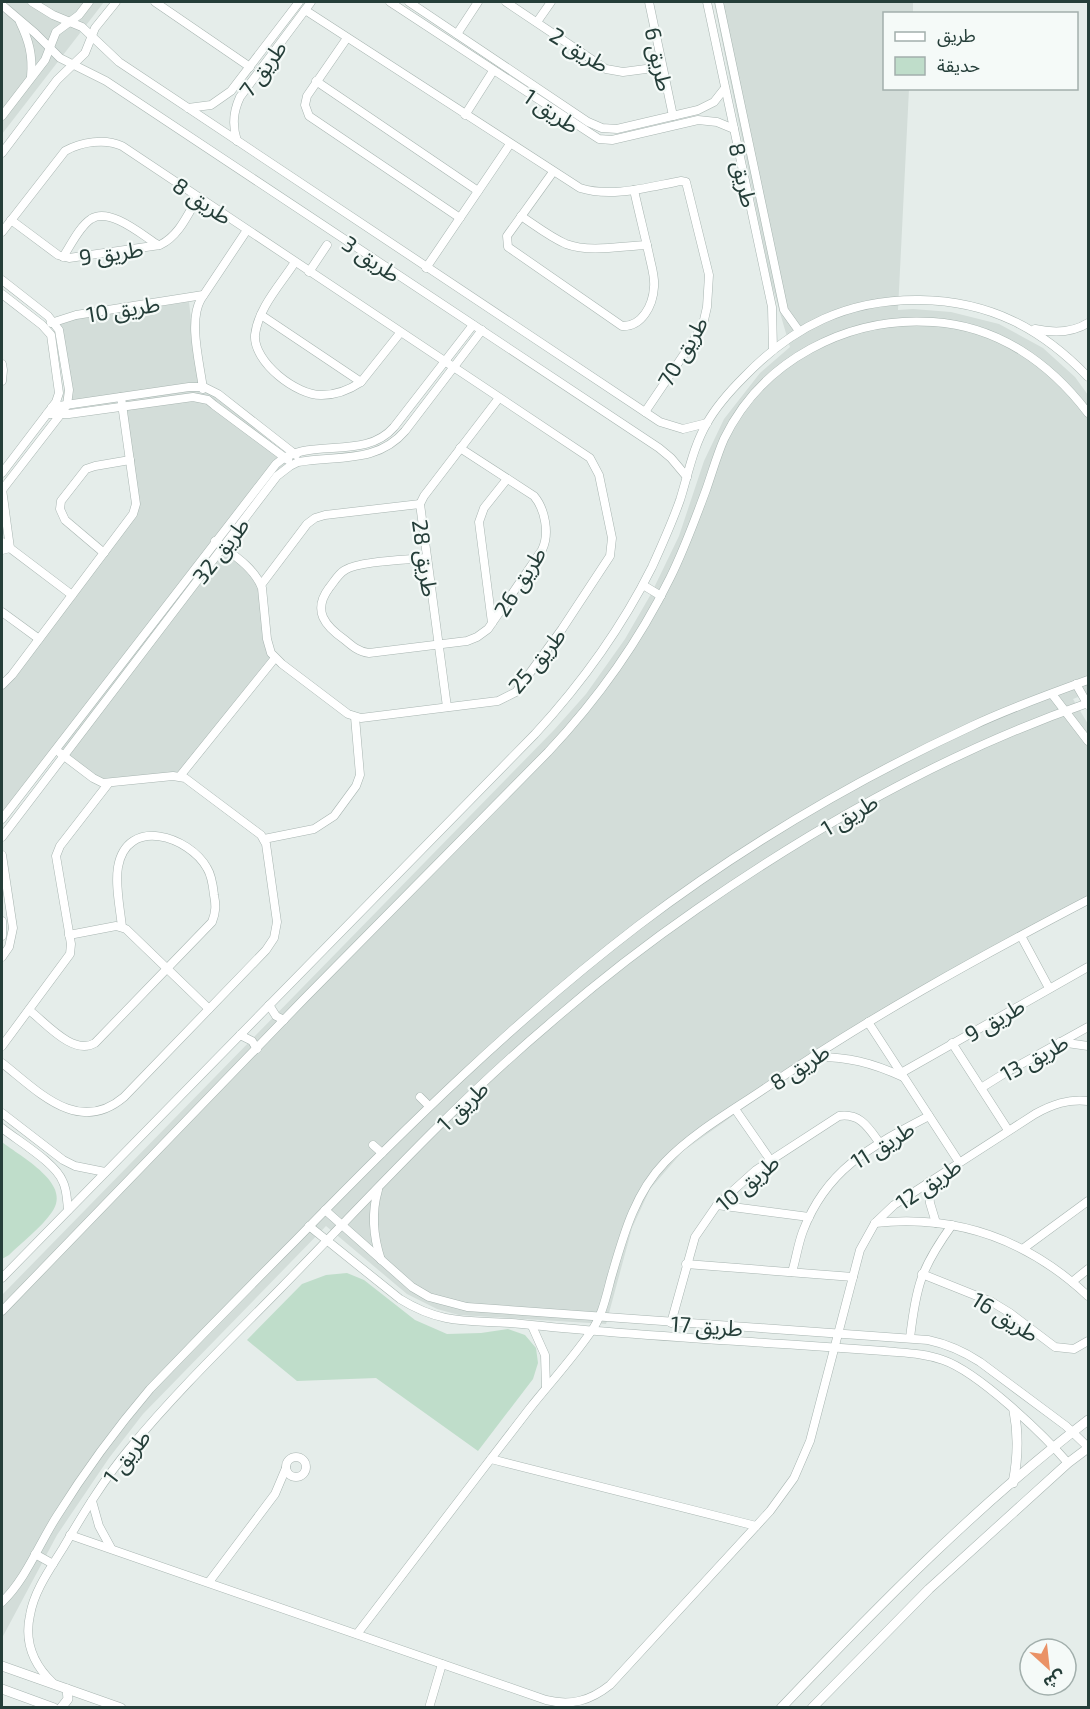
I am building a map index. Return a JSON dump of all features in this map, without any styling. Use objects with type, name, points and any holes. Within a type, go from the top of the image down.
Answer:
[{"type":"street","name":"طريق 3","points":[[32,2],[53,15],[82,27],[119,62],[660,422],[675,428],[691,428],[707,423]]},
{"type":"street","points":[[2,116],[51,48],[56,32],[79,15],[89,2]]},
{"type":"street","points":[[2,153],[57,80],[85,53],[95,28],[116,2]]},
{"type":"street","points":[[155,2],[250,67]]},
{"type":"street","name":"طريق 7","points":[[187,108],[205,106],[222,99],[231,91],[299,2]]},
{"type":"street","name":"طريق 7","points":[[237,141],[233,119],[240,97],[312,2]]},
{"type":"street","name":"طريق 1","points":[[390,2],[599,139],[612,140],[698,120],[717,122],[734,129]]},
{"type":"street","name":"طريق 1","points":[[409,2],[594,126],[616,129],[707,107],[720,96],[725,88]]},
{"type":"street","points":[[457,34],[478,2]]},
{"type":"street","name":"طريق 2","points":[[506,2],[606,69],[623,72],[661,67]]},
{"type":"street","points":[[537,22],[550,2]]},
{"type":"street","name":"طريق 6","points":[[649,2],[673,116]]},
{"type":"street","name":"طريق 8","points":[[707,2],[772,307],[773,350]]},
{"type":"street","name":"طريق 8","points":[[719,2],[784,310],[799,331]]},
{"type":"street","name":"طريق 3","points":[[2,5],[60,58],[106,81],[659,448],[672,458],[687,477]]},
{"type":"street","points":[[305,10],[580,188],[598,192],[634,190],[654,288],[639,321],[634,325],[622,326],[511,251],[507,243],[507,236],[553,172]]},
{"type":"street","points":[[18,18],[32,54],[30,79]]},
{"type":"street","points":[[347,38],[316,81],[306,100],[306,111],[309,116],[460,218]]},
{"type":"street","points":[[465,115],[493,70]]},
{"type":"street","points":[[316,81],[478,191]]},
{"type":"street","name":"طريق 8","points":[[11,220],[59,156],[72,147],[111,142],[122,146],[444,362]]},
{"type":"street","points":[[426,268],[510,144]]},
{"type":"street","name":"طريق 70","points":[[634,190],[686,182],[709,275],[707,307],[697,335],[645,412]]},
{"type":"street","name":"طريق 9","points":[[11,220],[63,257],[75,258],[158,245],[172,238],[198,197]]},
{"type":"street","points":[[63,257],[84,226],[98,216],[116,218],[158,245]]},
{"type":"street","points":[[522,216],[569,245],[590,248],[647,245]]},
{"type":"street","points":[[2,232],[11,220]]},
{"type":"street","points":[[204,399],[195,315],[203,295],[247,230]]},
{"type":"street","points":[[309,272],[327,245]]},
{"type":"street","points":[[295,262],[261,315],[255,335],[260,356],[277,373],[300,390],[323,396],[344,391],[361,382],[400,333]]},
{"type":"street","points":[[2,280],[54,322],[62,338],[69,390],[67,405],[2,490],[6,549]]},
{"type":"street","points":[[2,294],[45,327],[53,341],[59,389],[58,398],[50,410],[2,473]]},
{"type":"street","name":"طريق 10","points":[[45,327],[76,315],[203,295]]},
{"type":"street","points":[[2,1278],[5,1272],[546,721],[599,656],[643,585],[672,522],[707,423],[737,384],[773,350],[799,331],[848,309],[888,301],[936,300],[976,307],[1007,317],[1029,328],[1052,343],[1089,377]]},
{"type":"street","points":[[261,315],[361,382]]},
{"type":"street","points":[[2,1311],[561,739],[598,695],[621,664],[661,596],[690,534],[720,450],[733,422],[745,405],[776,373],[816,345],[838,335],[879,324],[915,321],[942,322],[969,328],[1011,344],[1042,363],[1089,413]]},
{"type":"street","points":[[1029,328],[1057,332],[1071,330],[1089,323]]},
{"type":"street","name":"طريق 32","points":[[2,819],[270,470],[284,457],[294,453],[367,444],[382,438],[394,427],[473,325]]},
{"type":"street","name":"طريق 32","points":[[2,837],[277,476],[293,464],[304,461],[368,455],[385,449],[405,431],[482,330]]},
{"type":"street","name":"طريق 25","points":[[356,717],[498,701],[516,692],[582,599],[612,551],[610,527],[599,475],[594,463],[584,454],[444,362]]},
{"type":"street","points":[[2,364],[2,381]]},
{"type":"street","points":[[50,410],[67,405],[202,387],[218,394],[304,461]]},
{"type":"street","points":[[2,685],[135,509],[121,397]]},
{"type":"street","points":[[50,410],[60,415],[193,397],[204,399],[293,464]]},
{"type":"street","name":"طريق 28","points":[[447,707],[420,504],[499,398]]},
{"type":"street","name":"طريق 26","points":[[426,558],[360,566],[346,570],[323,598],[321,612],[325,622],[333,632],[363,652],[374,653],[472,639],[483,634],[492,623],[542,550],[546,536],[537,499],[460,448]]},
{"type":"street","points":[[104,553],[69,524],[62,514],[60,505],[63,497],[86,469],[130,460]]},
{"type":"street","points":[[492,623],[479,518],[507,478]]},
{"type":"street","points":[[261,585],[307,524],[315,518],[420,504]]},
{"type":"street","points":[[215,541],[250,569],[261,585],[267,639],[274,658],[356,717],[360,776],[356,786],[334,816],[314,829],[264,839]]},
{"type":"street","points":[[2,542],[6,549],[72,595]]},
{"type":"street","points":[[643,585],[661,596]]},
{"type":"street","points":[[2,612],[39,639]]},
{"type":"street","points":[[180,776],[274,658]]},
{"type":"street","name":"طريق 1","points":[[2,1602],[16,1584],[78,1483],[134,1409],[168,1371],[429,1106],[541,1005],[639,925],[723,866],[790,824],[904,759],[973,725],[1089,680]]},
{"type":"street","points":[[1076,684],[1088,704]]},
{"type":"street","points":[[1052,694],[1089,741]]},
{"type":"street","name":"طريق 1","points":[[54,1684],[34,1659],[28,1639],[28,1626],[34,1601],[53,1564],[92,1501],[129,1449],[172,1401],[462,1104],[547,1025],[599,983],[692,912],[785,851],[891,790],[995,739],[1064,711],[1088,704]]},
{"type":"street","points":[[2,1063],[58,1106],[81,1113],[103,1110],[124,1097],[269,946],[276,933],[277,922],[264,839],[190,781],[180,776],[108,784],[93,778],[55,749]]},
{"type":"street","points":[[2,1046],[68,958],[71,949],[56,856],[60,846],[108,784]]},
{"type":"street","points":[[29,1010],[70,1044],[91,1045],[209,926],[215,916],[216,908],[211,875],[203,861],[177,841],[164,836],[149,835],[133,843],[118,865],[122,927]]},
{"type":"street","points":[[2,855],[13,928],[9,947],[2,957]]},
{"type":"street","name":"طريق 8","points":[[357,1634],[546,1387],[591,1332],[600,1315],[626,1231],[643,1191],[673,1155],[694,1137],[735,1109],[868,1022],[1089,900]]},
{"type":"street","points":[[2,921],[2,936]]},
{"type":"street","points":[[69,935],[116,926],[122,927],[208,1009]]},
{"type":"street","points":[[1021,936],[1049,988]]},
{"type":"street","name":"طريق 9","points":[[902,1075],[952,1043],[1089,967]]},
{"type":"street","points":[[269,1005],[276,1016],[284,1020]]},
{"type":"street","points":[[868,1022],[959,1162]]},
{"type":"street","name":"طريق 13","points":[[981,1088],[1089,1027]]},
{"type":"street","points":[[240,1035],[252,1041],[256,1049]]},
{"type":"street","points":[[1060,1042],[1089,1046]]},
{"type":"street","points":[[952,1043],[1008,1130]]},
{"type":"street","points":[[812,1057],[840,1058],[868,1063],[902,1075]]},
{"type":"street","points":[[420,1098],[429,1106]]},
{"type":"street","name":"طريق 12","points":[[70,1535],[560,1704],[588,1699],[610,1685],[783,1495],[803,1460],[860,1250],[875,1223],[894,1205],[928,1182],[1050,1105],[1065,1101],[1089,1101]]},
{"type":"street","points":[[735,1109],[771,1161]]},
{"type":"street","points":[[2,1113],[63,1160],[75,1166],[105,1172]]},
{"type":"street","name":"طريق 10","points":[[671,1323],[695,1238],[717,1205],[742,1181],[839,1116],[848,1115],[864,1122],[879,1142]]},
{"type":"street","name":"طريق 11","points":[[792,1272],[809,1216],[838,1173],[879,1142],[929,1116]]},
{"type":"street","points":[[2,1128],[60,1175],[68,1210]]},
{"type":"street","points":[[373,1145],[382,1153]]},
{"type":"street","points":[[928,1182],[930,1203],[936,1223]]},
{"type":"street","points":[[379,1187],[373,1217],[376,1247],[382,1262]]},
{"type":"street","points":[[1024,1248],[1089,1201]]},
{"type":"street","points":[[717,1205],[809,1216]]},
{"type":"street","name":"طريق 17","points":[[325,1210],[412,1287],[429,1297],[447,1303],[466,1307],[910,1338],[942,1343],[968,1354],[1073,1432],[1089,1447]]},
{"type":"street","points":[[875,1223],[906,1220],[952,1225],[989,1234],[1024,1248],[1089,1296]]},
{"type":"street","points":[[910,1338],[916,1296],[922,1274],[952,1225]]},
{"type":"street","name":"طريق 17","points":[[309,1227],[400,1299],[429,1315],[461,1322],[834,1347],[927,1356],[943,1360],[972,1376],[1054,1447],[1068,1463]]},
{"type":"street","points":[[686,1264],[853,1277]]},
{"type":"street","points":[[1072,1282],[1089,1269]]},
{"type":"street","name":"طريق 16","points":[[922,1274],[992,1302],[1055,1347],[1074,1349],[1089,1341]]},
{"type":"street","points":[[532,1326],[545,1355],[546,1387]]},
{"type":"street","points":[[1013,1483],[1018,1440],[1014,1411]]},
{"type":"street","points":[[781,1707],[882,1605],[1013,1483],[1089,1420]]},
{"type":"street","points":[[812,1707],[929,1589],[1068,1463],[1089,1447]]},
{"type":"street","points":[[209,1582],[275,1494],[286,1463],[292,1457],[303,1460],[305,1471],[275,1494]]},
{"type":"street","points":[[491,1459],[756,1526]]},
{"type":"street","points":[[286,1468],[290,1476],[299,1477]]},
{"type":"street","points":[[92,1501],[99,1526],[111,1548]]},
{"type":"street","points":[[35,1554],[53,1564]]},
{"type":"street","points":[[429,1707],[442,1664]]},
{"type":"street","points":[[2,1666],[121,1707]]},
{"type":"street","points":[[61,1707],[69,1699],[67,1689]]},
{"type":"street","points":[[3,1692],[54,1707]]},
{"type":"street","points":[[90,1707],[97,1699]]},
{"type":"shaded area","points":[[2,2],[104,2],[2,134]]},
{"type":"shaded area","points":[[714,2],[913,2],[913,12],[883,12],[883,90],[909,90],[898,310],[951,312],[999,324],[1043,348],[1075,377],[1088,395],[1088,693],[1073,699],[1088,724],[1088,905],[914,998],[775,1086],[683,1151],[650,1189],[632,1228],[606,1324],[459,1315],[437,1309],[407,1294],[326,1226],[143,1414],[109,1458],[57,1535],[2,1638],[2,1295],[554,730],[586,694],[625,639],[651,594],[679,536],[704,461],[724,419],[760,373],[790,347],[771,282]]},
{"type":"shaded area","points":[[189,302],[199,391],[217,397],[292,459],[272,474],[217,547],[252,576],[260,589],[270,657],[178,773],[104,781],[60,750],[2,826],[2,688],[135,516],[124,402],[55,410],[63,400],[64,387],[58,340],[52,326],[69,320]]},
{"type":"green space","points":[[2,1142],[42,1172],[56,1191],[57,1202],[43,1223],[2,1259]]},
{"type":"green space","points":[[347,1273],[364,1280],[415,1320],[447,1334],[508,1329],[525,1335],[536,1348],[538,1363],[533,1379],[478,1451],[376,1378],[297,1381],[247,1340],[302,1284],[326,1275]]}]
